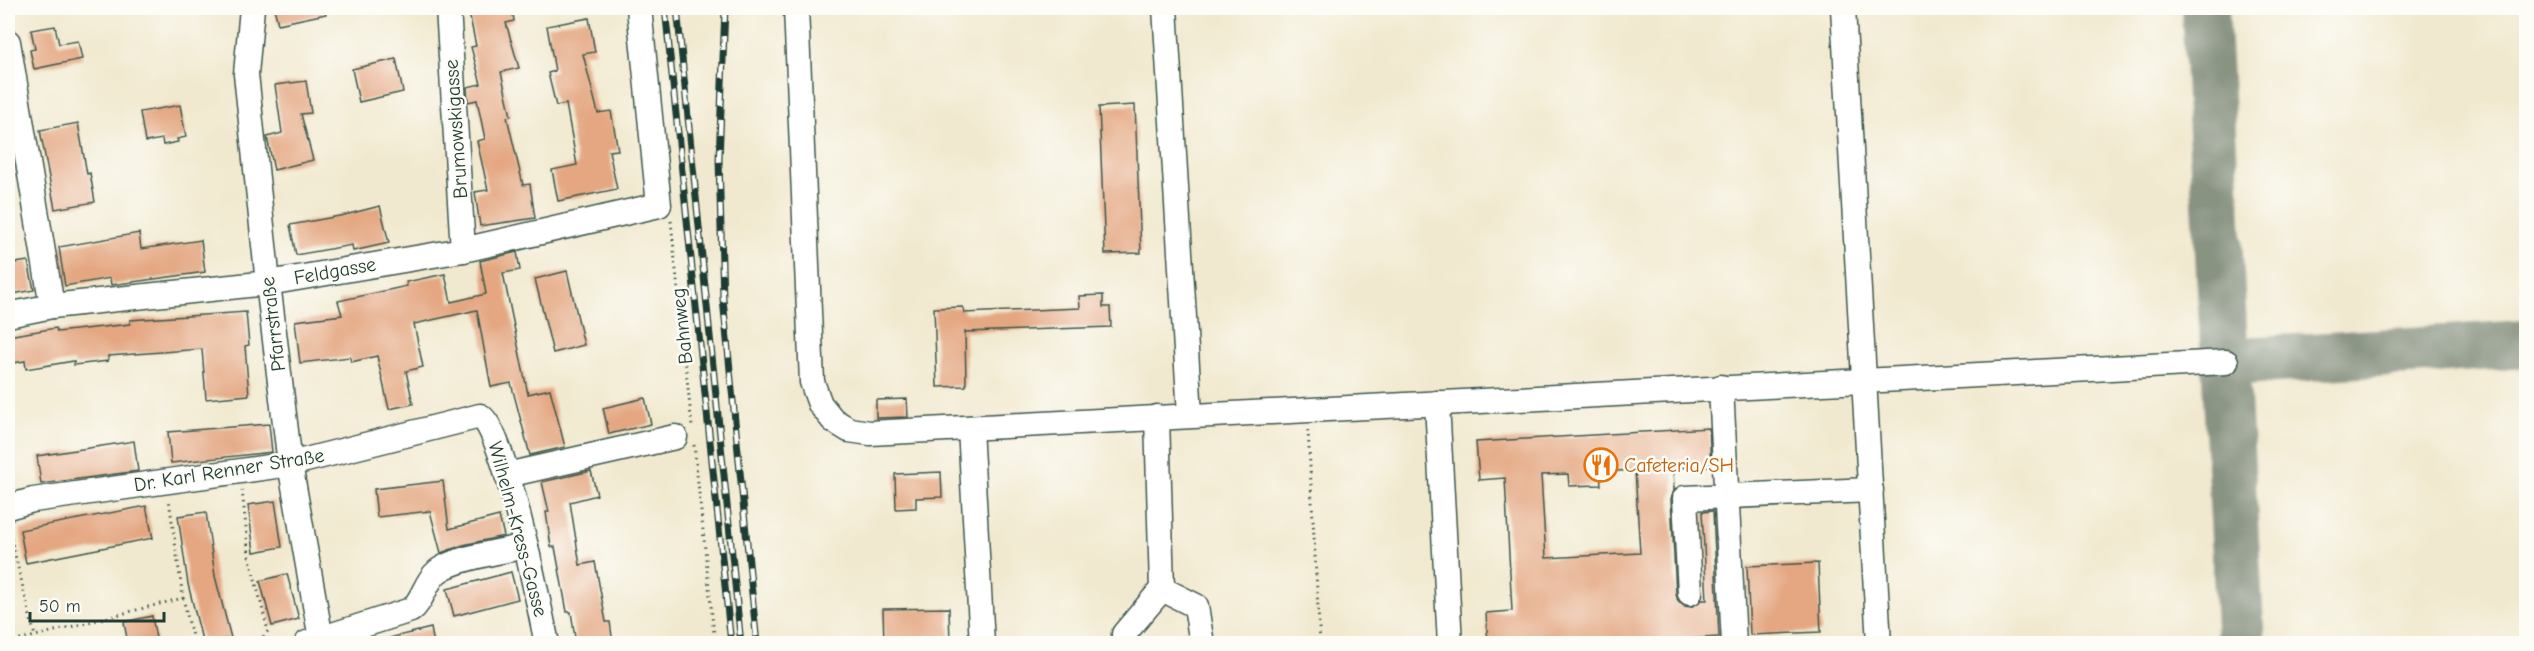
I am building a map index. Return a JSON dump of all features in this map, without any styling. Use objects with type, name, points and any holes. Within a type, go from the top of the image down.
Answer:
[{"type":"street","name":"Pfarrstraße","points":[[252,8],[246,74],[268,283],[313,641]]},
{"type":"street","name":"Brumowskigasse","points":[[448,8],[463,250]]},
{"type":"street","points":[[639,8],[664,210]]},
{"type":"street","points":[[796,8],[812,382],[820,404],[833,420],[849,430],[870,433],[2226,362]]},
{"type":"street","points":[[1165,8],[1190,415]]},
{"type":"street","points":[[1843,8],[1866,382],[1879,644]]},
{"type":"street","points":[[8,42],[52,306]]},
{"type":"street","name":"Feldgasse","points":[[8,315],[52,306],[268,283],[463,250],[664,210]]},
{"type":"street","points":[[1721,387],[1734,644]]},
{"type":"street","points":[[1437,403],[1450,644]]},
{"type":"street","name":"Dr. Karl Renner Straße","points":[[8,507],[33,501],[290,464],[476,416],[483,417]]},
{"type":"street","name":"Wilhelm-Kress-Gasse","points":[[483,417],[494,437],[507,475],[526,546],[547,644]]},
{"type":"street","points":[[1124,644],[1124,634],[1162,589],[1157,417]]},
{"type":"street","points":[[970,428],[982,644]]},
{"type":"street","points":[[507,475],[675,437]]},
{"type":"street","points":[[1690,593],[1685,498],[1871,490]]},
{"type":"street","points":[[313,641],[411,610],[416,607],[431,578],[448,565],[526,546]]},
{"type":"street","points":[[1162,589],[1196,606],[1202,644]]},
{"type":"path","name":"Bahnweg","points":[[664,210],[715,644]]},
{"type":"path","points":[[1307,409],[1320,644]]},
{"type":"path","points":[[240,471],[249,555],[268,631],[257,644]]},
{"type":"path","points":[[166,482],[183,598],[194,644]]},
{"type":"path","points":[[8,524],[35,636]]},
{"type":"path","points":[[8,643],[183,598]]},
{"type":"building","points":[[274,8],[325,8],[326,14],[278,24]]},
{"type":"building","points":[[468,8],[512,8],[514,21],[506,23],[519,68],[501,72],[511,116],[507,117],[523,185],[530,184],[535,218],[480,226],[475,192],[488,190],[477,141],[485,139],[477,100],[468,102],[467,87],[481,84],[471,47],[476,46]]},
{"type":"building","points":[[589,18],[595,52],[583,54],[598,113],[611,111],[618,150],[609,151],[617,189],[558,201],[552,170],[577,165],[566,104],[556,106],[548,73],[555,71],[547,26]]},
{"type":"building","points":[[55,26],[59,44],[78,41],[82,59],[34,69],[30,50],[35,49],[31,30]]},
{"type":"building","points":[[396,59],[403,92],[359,102],[352,69]]},
{"type":"building","points":[[306,81],[311,113],[301,114],[313,160],[274,170],[267,137],[282,133],[275,85]]},
{"type":"building","points":[[180,105],[186,137],[177,139],[178,142],[163,145],[162,139],[145,142],[140,112]]},
{"type":"building","points":[[1135,105],[1141,253],[1105,254],[1099,107]]},
{"type":"building","points":[[78,123],[87,174],[90,173],[95,202],[55,209],[40,130]]},
{"type":"building","points":[[380,206],[389,243],[353,251],[352,245],[296,255],[290,225]]},
{"type":"building","points":[[139,233],[141,249],[201,240],[205,272],[111,285],[110,278],[65,286],[59,247]]},
{"type":"building","points":[[517,252],[520,270],[503,273],[528,394],[550,389],[565,447],[530,455],[511,383],[491,387],[477,310],[414,324],[423,367],[406,371],[413,404],[389,409],[377,356],[351,362],[350,357],[300,363],[295,321],[342,315],[338,301],[407,286],[406,282],[445,274],[451,302],[486,294],[480,261]]},
{"type":"building","points":[[28,261],[34,290],[8,295],[8,264]]},
{"type":"building","points":[[567,271],[584,345],[553,353],[535,279]]},
{"type":"building","points":[[1103,295],[1103,307],[1110,307],[1111,327],[965,332],[966,386],[937,387],[934,308],[963,307],[964,313],[1080,308],[1079,296]]},
{"type":"building","points":[[246,312],[249,345],[245,346],[249,395],[206,399],[202,349],[108,356],[108,361],[74,365],[74,361],[26,369],[25,361],[8,364],[8,336],[56,328],[57,332],[130,324],[130,320]]},
{"type":"building","points":[[645,398],[651,424],[609,434],[603,408]]},
{"type":"building","points":[[907,399],[908,417],[876,418],[876,400]]},
{"type":"building","points":[[269,424],[272,452],[171,463],[168,432]]},
{"type":"building","points":[[1709,428],[1711,466],[1673,468],[1674,490],[1671,499],[1676,594],[1678,601],[1684,606],[1691,607],[1702,600],[1707,600],[1702,512],[1713,511],[1719,637],[1609,644],[1488,644],[1486,613],[1512,611],[1505,478],[1479,480],[1476,442]],"holes":[[[1635,470],[1640,553],[1546,558],[1541,475],[1568,474],[1569,486],[1601,485],[1600,472]]]},
{"type":"building","points":[[134,441],[138,471],[41,484],[37,456]]},
{"type":"building","points":[[591,471],[597,495],[570,502],[580,565],[595,562],[606,622],[610,622],[613,644],[576,644],[571,612],[567,612],[555,547],[551,547],[546,512],[549,512],[542,482]]},
{"type":"building","points":[[941,472],[942,497],[916,498],[916,508],[896,509],[895,474]]},
{"type":"building","points":[[443,481],[449,529],[499,516],[504,536],[463,545],[441,553],[430,511],[377,517],[374,489]]},
{"type":"building","points":[[275,501],[282,547],[254,552],[248,505]]},
{"type":"building","points":[[146,506],[153,538],[26,563],[20,530]]},
{"type":"building","points":[[206,512],[215,576],[231,638],[203,644],[188,584],[178,516]]},
{"type":"building","points":[[1818,563],[1821,632],[1750,635],[1747,566]]},
{"type":"building","points":[[511,572],[518,599],[454,616],[447,589]]},
{"type":"building","points":[[287,574],[299,619],[272,626],[260,581]]},
{"type":"building","points":[[949,608],[950,644],[884,644],[883,609]]},
{"type":"building","points":[[152,616],[157,644],[128,644],[124,622]]},
{"type":"building","points":[[431,628],[434,644],[389,644],[389,638]]},
{"type":"taxiway","points":[[2205,8],[2241,644]]},
{"type":"taxiway","points":[[2226,362],[2526,344]]},
{"type":"railway","points":[[665,8],[731,644]]},
{"type":"railway","points":[[677,8],[741,644]]},
{"type":"railway","points":[[725,8],[719,160],[723,299],[757,644]]},
{"type":"place","name":"Cafeteria/SH","points":[[1601,465]]}]
